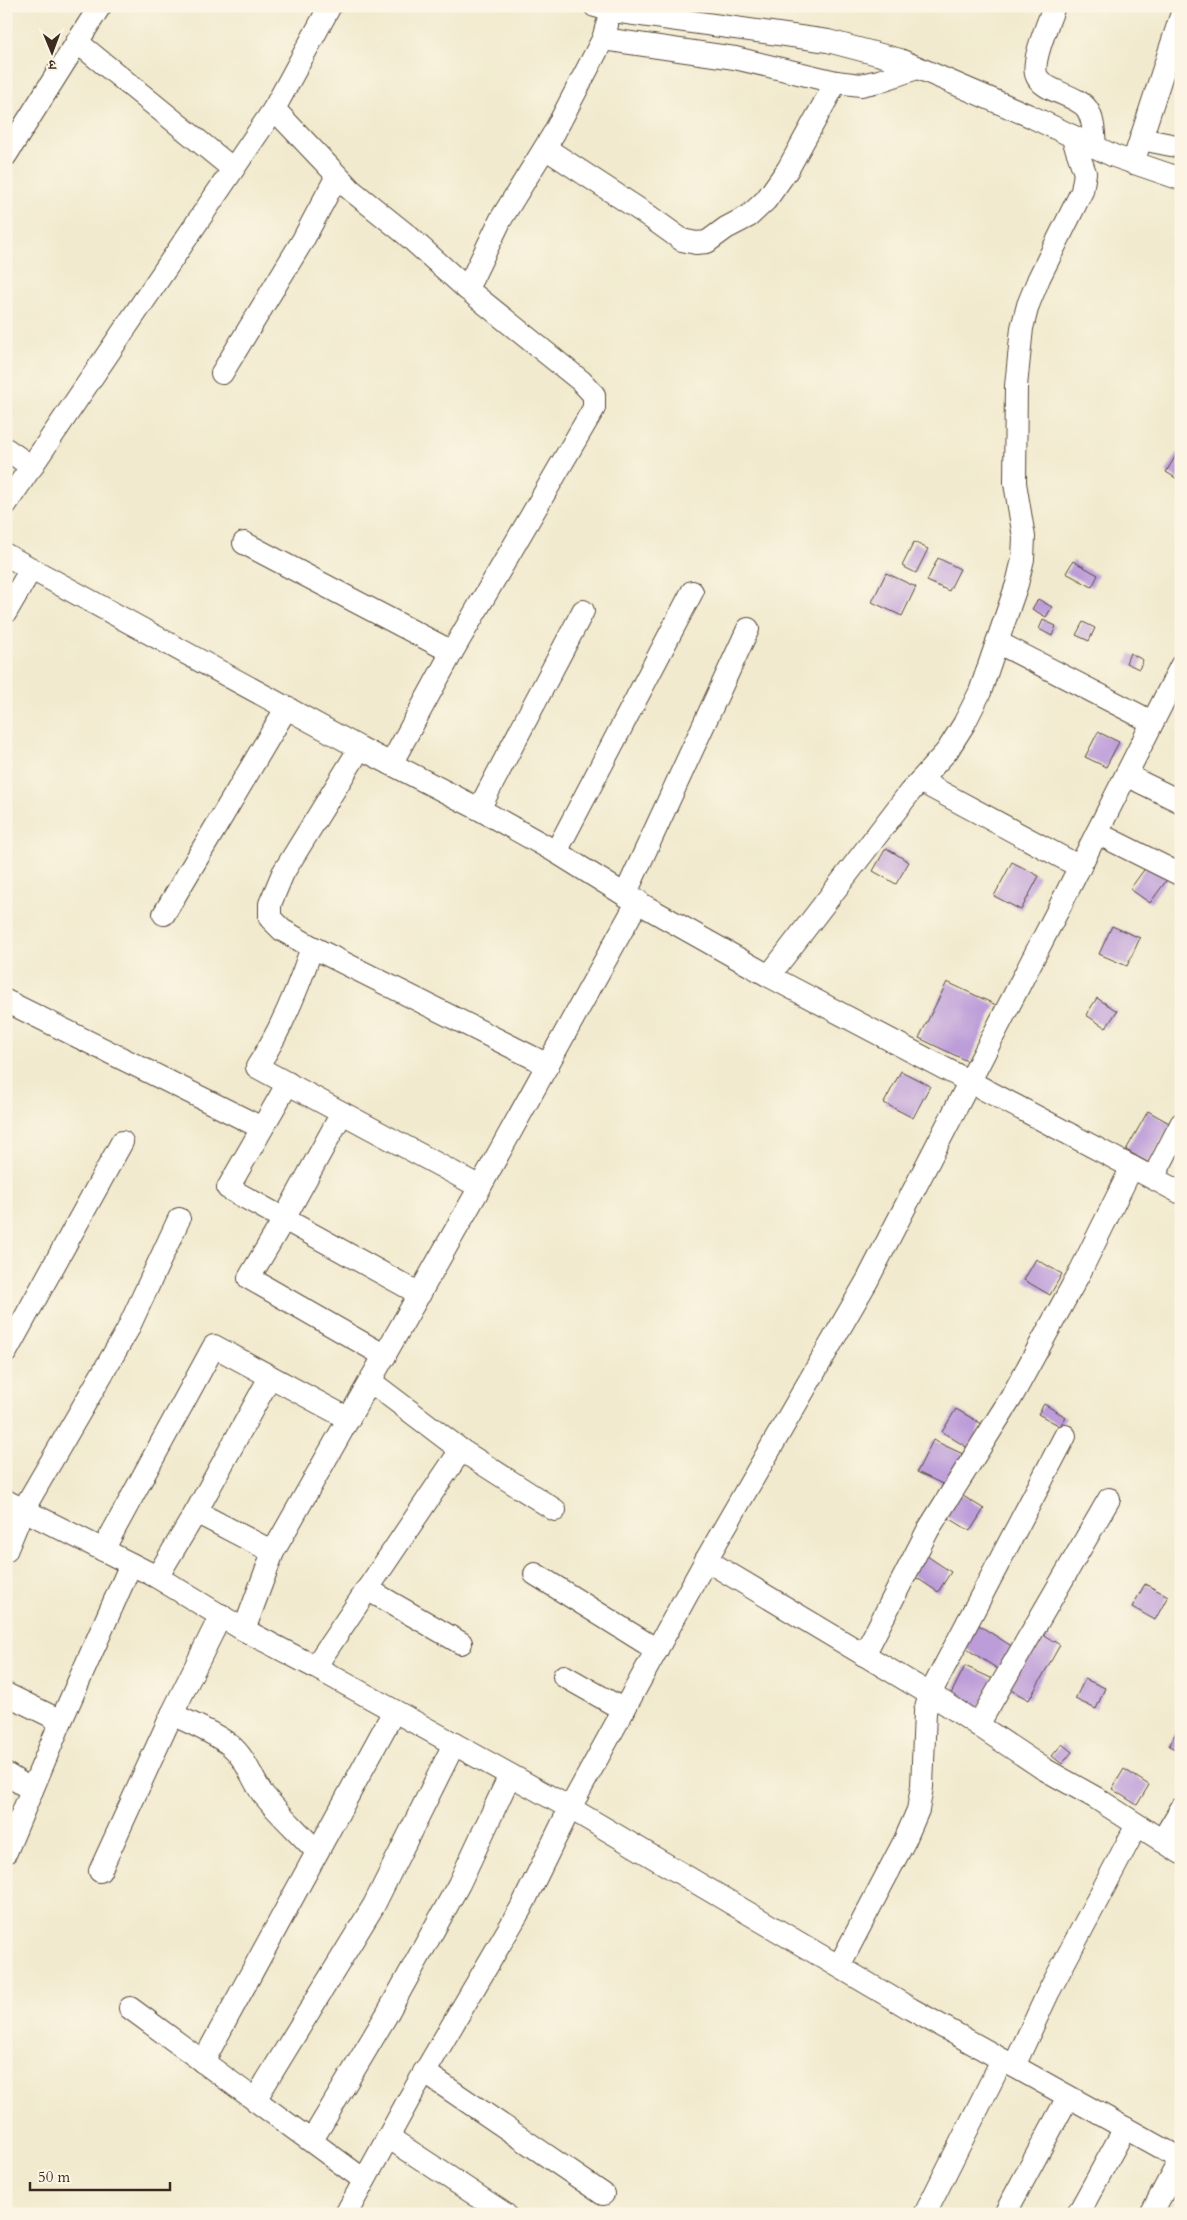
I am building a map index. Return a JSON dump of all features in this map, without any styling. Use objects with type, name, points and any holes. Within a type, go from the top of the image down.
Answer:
[{"type":"street","points":[[6,155],[100,6]]},
{"type":"street","points":[[6,504],[274,109],[330,6]]},
{"type":"street","points":[[1054,6],[1036,61],[1036,75],[1044,84],[1079,102],[1087,109],[1092,120],[1095,147]]},
{"type":"street","points":[[467,289],[501,219],[545,148],[603,39],[608,8],[828,42],[900,60],[1095,147],[1133,163],[1181,179]]},
{"type":"street","points":[[1133,163],[1181,16]]},
{"type":"street","points":[[603,39],[735,58],[836,82],[870,83],[917,68]]},
{"type":"street","points":[[77,42],[233,169]]},
{"type":"street","points":[[545,148],[646,214],[682,240],[696,243],[706,242],[726,228],[749,216],[766,200],[788,169],[836,82]]},
{"type":"street","points":[[274,109],[351,190],[407,235],[467,289],[581,381],[594,395],[594,408],[452,652],[392,764]]},
{"type":"street","points":[[769,976],[920,781],[947,751],[964,724],[980,692],[1023,559],[1024,537],[1015,483],[1016,386],[1022,328],[1028,305],[1039,278],[1082,191],[1085,173],[1072,136]]},
{"type":"street","points":[[1141,139],[1181,147]]},
{"type":"street","points":[[222,373],[303,240],[338,176]]},
{"type":"street","points":[[6,449],[32,467]]},
{"type":"street","points":[[244,543],[452,652]]},
{"type":"street","points":[[6,555],[360,748],[479,809],[769,976],[970,1084],[1181,1193]]},
{"type":"street","points":[[6,612],[30,569]]},
{"type":"street","points":[[556,852],[692,592]]},
{"type":"street","points":[[479,809],[583,611]]},
{"type":"street","points":[[244,1630],[273,1552],[548,1065],[632,898],[748,629]]},
{"type":"street","points":[[997,642],[1152,722]]},
{"type":"street","points":[[346,2214],[424,2072],[521,1908],[570,1808],[706,1560],[867,1281],[970,1084],[1181,666]]},
{"type":"street","points":[[164,914],[287,707]]},
{"type":"street","points":[[360,748],[282,874],[270,904],[270,918],[282,930],[312,947],[548,1065]]},
{"type":"street","points":[[1126,775],[1181,802]]},
{"type":"street","points":[[920,781],[1080,867]]},
{"type":"street","points":[[1097,833],[1181,875]]},
{"type":"street","points":[[312,947],[299,986],[275,1040],[257,1067],[480,1187]]},
{"type":"street","points":[[6,1001],[262,1128]]},
{"type":"street","points":[[288,1083],[228,1188],[420,1294]]},
{"type":"street","points":[[342,1113],[284,1219],[249,1278],[385,1356]]},
{"type":"street","points":[[1153,1178],[1181,1124]]},
{"type":"street","points":[[6,1352],[122,1142]]},
{"type":"street","points":[[864,1655],[928,1530],[1020,1381],[1080,1272],[1132,1167]]},
{"type":"street","points":[[6,1552],[15,1505],[127,1331],[179,1219]]},
{"type":"street","points":[[103,1550],[214,1346],[349,1419]]},
{"type":"street","points":[[157,1577],[196,1512],[270,1377]]},
{"type":"street","points":[[370,1381],[461,1450],[555,1510]]},
{"type":"street","points":[[839,1966],[906,1840],[918,1810],[922,1788],[925,1712],[930,1694],[1065,1436]]},
{"type":"street","points":[[315,1667],[461,1450]]},
{"type":"street","points":[[978,1725],[1109,1499]]},
{"type":"street","points":[[15,1505],[157,1577],[244,1630],[315,1667],[570,1808],[839,1966],[1068,2097],[1181,2159],[1151,2214]]},
{"type":"street","points":[[196,1512],[273,1552]]},
{"type":"street","points":[[706,1560],[930,1694],[1171,1847],[1181,1809]]},
{"type":"street","points":[[7,1849],[61,1721],[131,1564]]},
{"type":"street","points":[[535,1574],[657,1650]]},
{"type":"street","points":[[367,1588],[461,1643]]},
{"type":"street","points":[[100,1871],[172,1714],[221,1615]]},
{"type":"street","points":[[564,1676],[624,1710]]},
{"type":"street","points":[[6,1694],[61,1721]]},
{"type":"street","points":[[203,2062],[394,1711]]},
{"type":"street","points":[[172,1714],[211,1733],[230,1745],[240,1755],[260,1790],[272,1805],[317,1852]]},
{"type":"street","points":[[255,2100],[374,1905],[454,1744]]},
{"type":"street","points":[[6,1774],[32,1790]]},
{"type":"street","points":[[312,2140],[386,2016],[459,1884],[510,1775]]},
{"type":"street","points":[[925,2214],[1048,1993],[1137,1825]]},
{"type":"street","points":[[130,2008],[364,2180]]},
{"type":"street","points":[[424,2072],[602,2194]]},
{"type":"street","points":[[1005,2214],[1068,2097]]},
{"type":"street","points":[[1078,2214],[1125,2128]]},
{"type":"street","points":[[388,2137],[505,2214]]},
{"type":"building","points":[[1178,452],[1181,453],[1181,477],[1179,480],[1166,472]]},
{"type":"building","points":[[914,542],[928,549],[916,573],[902,566]]},
{"type":"building","points":[[938,558],[960,569],[949,591],[927,581]]},
{"type":"building","points":[[1073,561],[1098,575],[1092,587],[1066,573]]},
{"type":"building","points":[[886,573],[916,587],[902,616],[872,602]]},
{"type":"building","points":[[1038,599],[1052,607],[1046,617],[1032,609]]},
{"type":"building","points":[[1043,620],[1056,626],[1052,636],[1039,629]]},
{"type":"building","points":[[1083,622],[1095,628],[1089,641],[1076,635]]},
{"type":"building","points":[[1130,653],[1143,660],[1139,669],[1126,663]]},
{"type":"building","points":[[1098,732],[1119,742],[1106,767],[1085,757]]},
{"type":"building","points":[[886,848],[909,862],[896,884],[873,871]]},
{"type":"building","points":[[1012,862],[1039,876],[1021,910],[994,896]]},
{"type":"building","points":[[1149,863],[1169,877],[1150,903],[1130,889]]},
{"type":"building","points":[[1112,926],[1140,938],[1127,966],[1099,954]]},
{"type":"building","points":[[947,982],[996,1005],[969,1062],[919,1038]]},
{"type":"building","points":[[1097,998],[1117,1011],[1106,1028],[1086,1015]]},
{"type":"building","points":[[901,1071],[930,1086],[913,1118],[884,1103]]},
{"type":"building","points":[[1148,1111],[1171,1124],[1149,1163],[1126,1150]]},
{"type":"building","points":[[1036,1259],[1062,1274],[1050,1295],[1024,1280]]},
{"type":"building","points":[[1044,1404],[1066,1417],[1060,1426],[1038,1414]]},
{"type":"building","points":[[956,1409],[982,1424],[968,1448],[942,1432]]},
{"type":"building","points":[[933,1440],[965,1455],[949,1487],[917,1472]]},
{"type":"building","points":[[955,1491],[984,1509],[970,1531],[941,1513]]},
{"type":"building","points":[[924,1554],[951,1572],[938,1592],[911,1574]]},
{"type":"building","points":[[1145,1584],[1168,1596],[1155,1620],[1132,1607]]},
{"type":"building","points":[[974,1622],[1013,1647],[998,1669],[959,1644]]},
{"type":"building","points":[[1037,1631],[1060,1645],[1029,1700],[1005,1687]]},
{"type":"building","points":[[965,1666],[993,1679],[977,1711],[949,1698]]},
{"type":"building","points":[[1085,1679],[1105,1688],[1096,1709],[1075,1699]]},
{"type":"building","points":[[1181,1723],[1181,1752],[1169,1746]]},
{"type":"building","points":[[1062,1744],[1072,1752],[1062,1764],[1052,1756]]},
{"type":"building","points":[[1124,1769],[1149,1785],[1137,1805],[1112,1789]]}]
